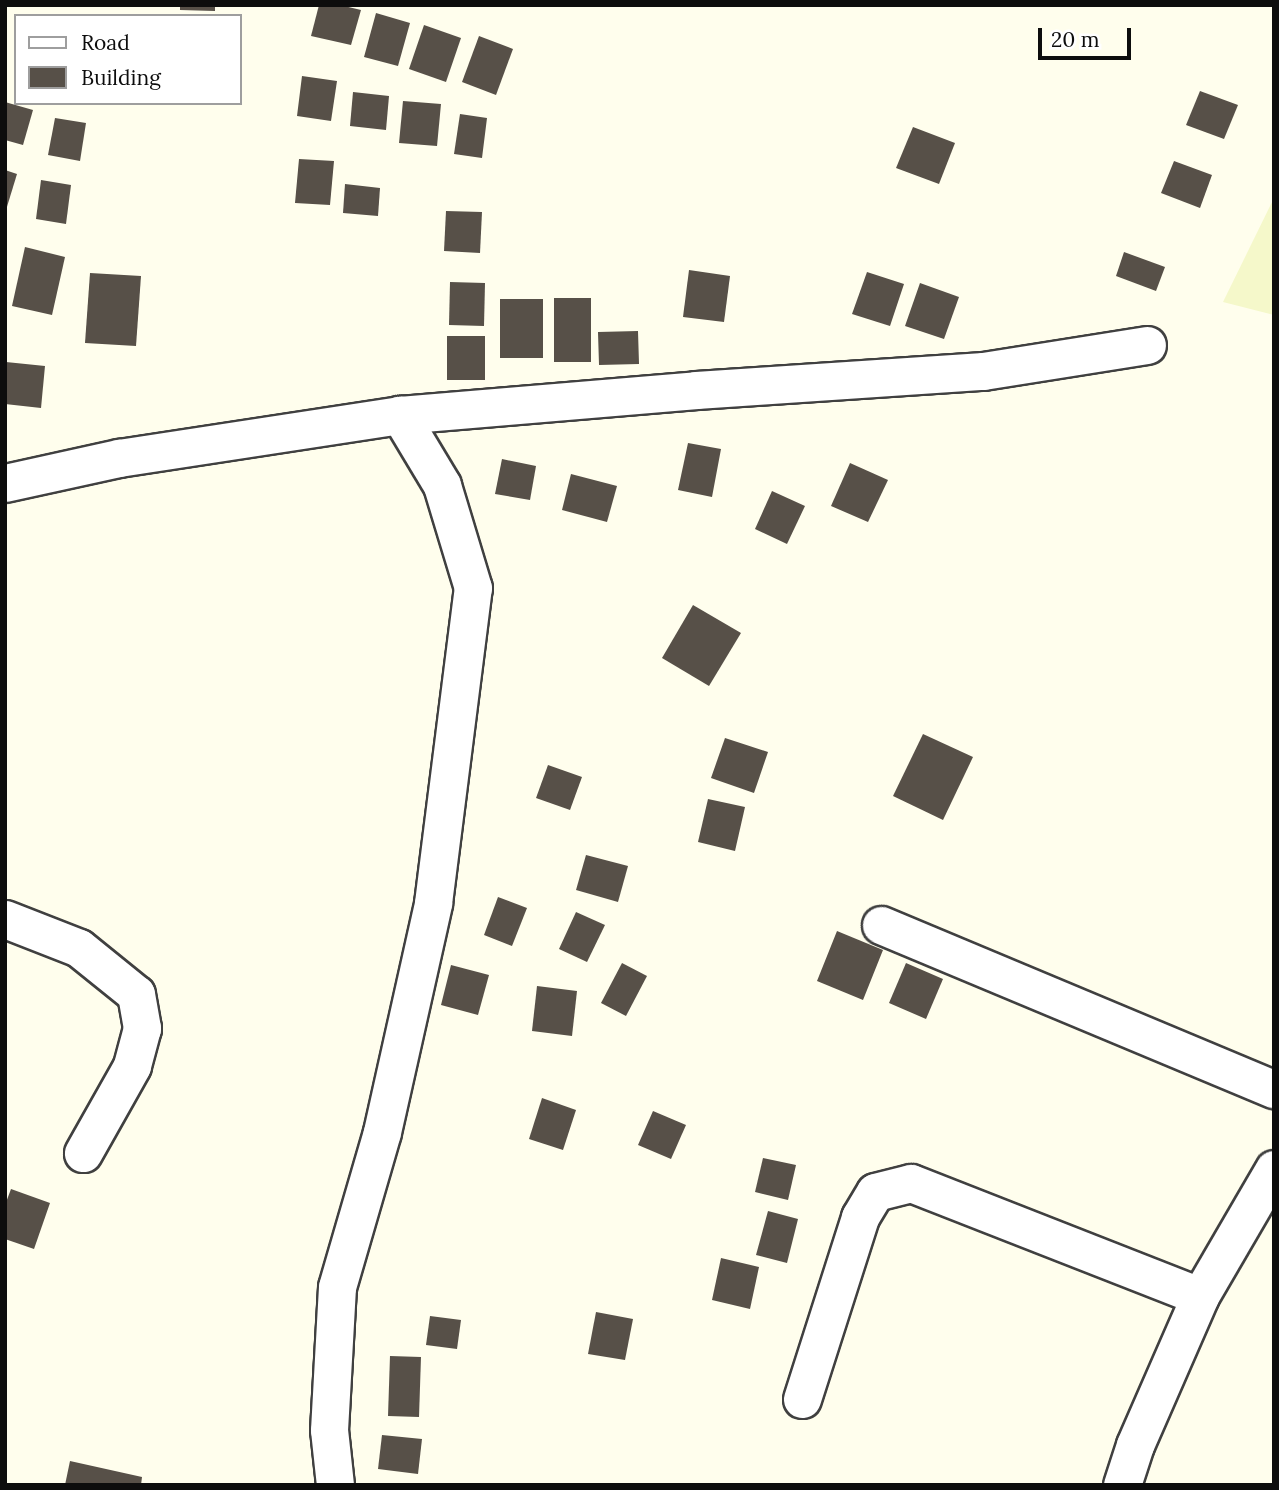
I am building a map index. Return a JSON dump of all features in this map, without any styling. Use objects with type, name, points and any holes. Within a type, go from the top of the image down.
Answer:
[{"type":"street","points":[[5,482],[119,458],[400,415],[696,390],[984,371],[1147,345]]},
{"type":"street","points":[[335,1485],[329,1430],[337,1287],[382,1132],[433,903],[473,588],[442,485],[400,415]]},
{"type":"street","points":[[5,919],[79,948],[136,994],[142,1028],[132,1066],[83,1153]]},
{"type":"street","points":[[881,925],[1274,1089]]},
{"type":"street","points":[[1122,1485],[1135,1445],[1200,1296],[1274,1169]]},
{"type":"street","points":[[802,1399],[860,1217],[875,1192],[911,1183],[1200,1296]]},
{"type":"green space","points":[[1274,198],[1274,315],[1223,302]]},
{"type":"building","points":[[180,5],[215,5],[215,11],[180,10]]},
{"type":"building","points":[[319,5],[340,5],[361,10],[351,45],[311,36]]},
{"type":"building","points":[[376,13],[410,23],[398,66],[364,57]]},
{"type":"building","points":[[424,25],[461,38],[446,82],[409,69]]},
{"type":"building","points":[[479,36],[513,49],[496,95],[462,82]]},
{"type":"building","points":[[302,76],[337,81],[331,121],[297,116]]},
{"type":"building","points":[[1200,91],[1238,105],[1224,139],[1186,125]]},
{"type":"building","points":[[353,92],[389,96],[386,130],[350,126]]},
{"type":"building","points":[[403,101],[441,104],[437,146],[399,143]]},
{"type":"building","points":[[5,102],[33,110],[23,145],[5,140]]},
{"type":"building","points":[[460,114],[487,118],[482,158],[454,154]]},
{"type":"building","points":[[55,118],[86,123],[80,161],[48,155]]},
{"type":"building","points":[[913,127],[955,143],[939,184],[896,168]]},
{"type":"building","points":[[299,159],[334,161],[330,205],[295,203]]},
{"type":"building","points":[[1174,161],[1212,175],[1200,208],[1161,193]]},
{"type":"building","points":[[5,170],[17,174],[6,210],[5,210]]},
{"type":"building","points":[[41,180],[71,185],[66,224],[36,219]]},
{"type":"building","points":[[345,184],[380,188],[378,216],[343,213]]},
{"type":"building","points":[[446,211],[482,212],[480,253],[444,251]]},
{"type":"building","points":[[25,247],[65,257],[52,315],[12,306]]},
{"type":"building","points":[[1124,252],[1165,267],[1156,291],[1116,276]]},
{"type":"building","points":[[689,270],[730,276],[724,322],[683,317]]},
{"type":"building","points":[[867,272],[904,284],[890,326],[852,314]]},
{"type":"building","points":[[90,273],[141,276],[136,346],[85,343]]},
{"type":"building","points":[[450,282],[485,283],[484,326],[449,325]]},
{"type":"building","points":[[920,283],[959,297],[944,339],[905,326]]},
{"type":"building","points":[[554,298],[591,298],[591,362],[554,362]]},
{"type":"building","points":[[500,299],[543,299],[543,358],[500,358]]},
{"type":"building","points":[[638,331],[639,364],[599,365],[598,332]]},
{"type":"building","points":[[447,336],[485,336],[485,380],[447,380]]},
{"type":"building","points":[[6,362],[45,366],[41,408],[5,404]]},
{"type":"building","points":[[688,443],[721,449],[712,497],[678,490]]},
{"type":"building","points":[[502,459],[536,466],[530,500],[495,494]]},
{"type":"building","points":[[850,463],[888,480],[868,522],[831,506]]},
{"type":"building","points":[[571,474],[617,486],[607,522],[562,510]]},
{"type":"building","points":[[772,491],[805,506],[787,544],[755,529]]},
{"type":"building","points":[[693,605],[741,633],[709,686],[662,658]]},
{"type":"building","points":[[923,734],[973,757],[943,820],[893,796]]},
{"type":"building","points":[[725,738],[768,752],[754,793],[711,778]]},
{"type":"building","points":[[548,765],[582,777],[570,810],[536,798]]},
{"type":"building","points":[[708,799],[745,807],[735,851],[698,842]]},
{"type":"building","points":[[586,855],[628,866],[618,902],[576,890]]},
{"type":"building","points":[[498,897],[527,908],[512,946],[484,935]]},
{"type":"building","points":[[576,912],[605,925],[587,962],[559,949]]},
{"type":"building","points":[[837,931],[883,950],[863,1000],[817,981]]},
{"type":"building","points":[[622,963],[647,976],[626,1016],[601,1003]]},
{"type":"building","points":[[906,963],[943,979],[926,1019],[889,1003]]},
{"type":"building","points":[[451,965],[489,975],[478,1015],[441,1005]]},
{"type":"building","points":[[537,986],[577,991],[572,1036],[532,1031]]},
{"type":"building","points":[[542,1098],[576,1110],[563,1150],[529,1139]]},
{"type":"building","points":[[653,1111],[686,1125],[671,1159],[638,1145]]},
{"type":"building","points":[[763,1158],[796,1165],[788,1200],[755,1192]]},
{"type":"building","points":[[11,1189],[50,1203],[34,1249],[5,1239],[5,1205]]},
{"type":"building","points":[[768,1211],[798,1219],[787,1263],[756,1255]]},
{"type":"building","points":[[721,1258],[759,1267],[750,1309],[712,1300]]},
{"type":"building","points":[[596,1312],[633,1319],[625,1360],[588,1354]]},
{"type":"building","points":[[430,1316],[461,1320],[457,1349],[426,1345]]},
{"type":"building","points":[[390,1356],[421,1357],[419,1417],[388,1416]]},
{"type":"building","points":[[382,1435],[422,1439],[418,1474],[378,1469]]},
{"type":"building","points":[[70,1461],[142,1477],[141,1485],[65,1485]]}]
